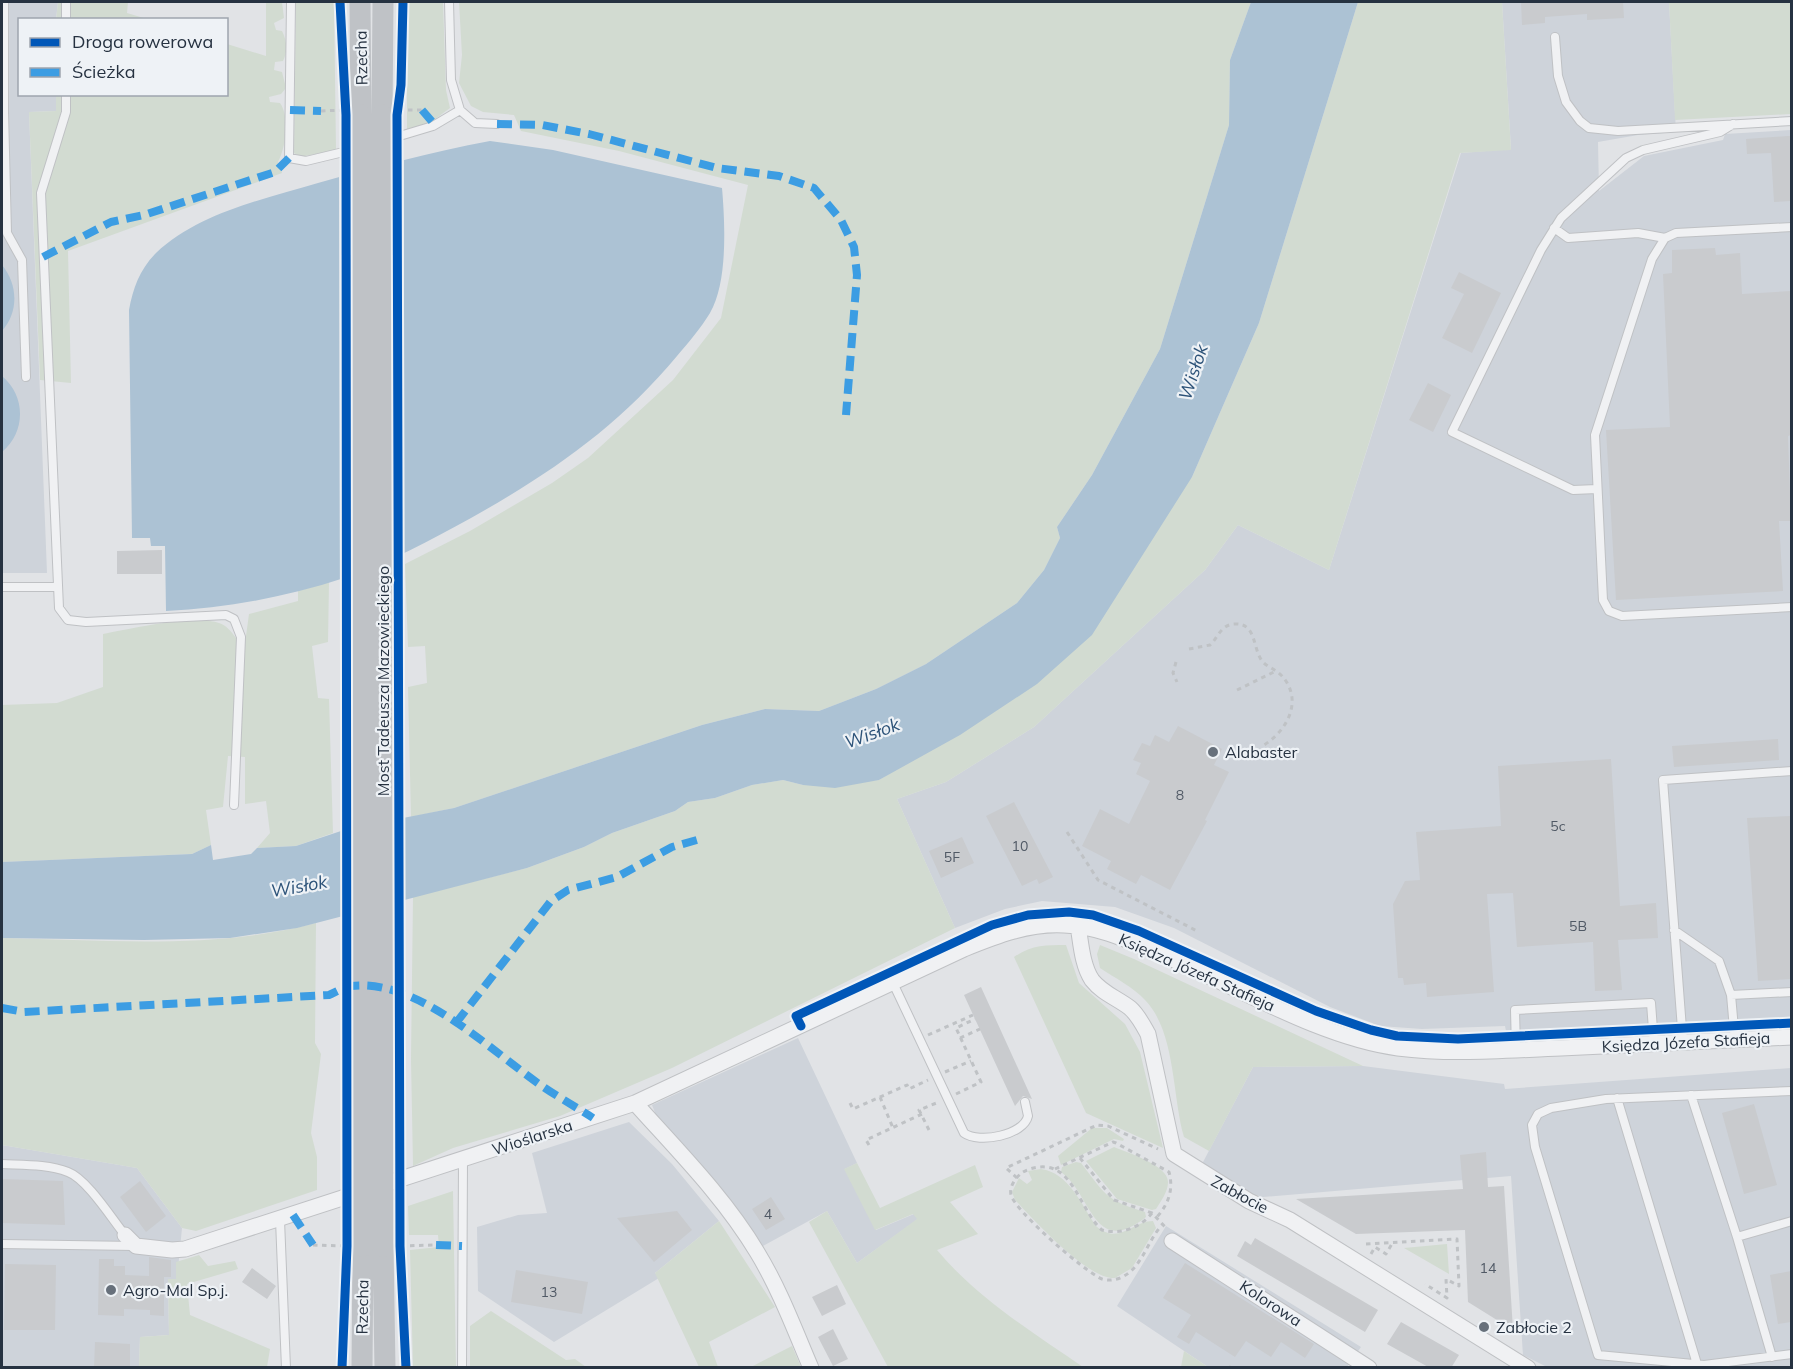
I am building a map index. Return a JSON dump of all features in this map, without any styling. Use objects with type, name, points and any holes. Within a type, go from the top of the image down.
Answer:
[{"type":"main road","name":"Rzecha","points":[[360,2],[372,113]]},
{"type":"main road","name":"Rzecha","points":[[372,113],[383,2]]},
{"type":"main road","name":"Most Tadeusza Mazowieckiego","points":[[372,113],[373,1246]]},
{"type":"main road","name":"Rzecha","points":[[362,1368],[373,1246]]},
{"type":"main road","name":"Rzecha","points":[[373,1246],[385,1368]]},
{"type":"street","name":"Księdza Józefa Stafieja","points":[[635,1103],[999,935],[1041,926],[1078,926],[1126,939],[1307,1020],[1364,1040],[1397,1048],[1516,1050],[1791,1037]]},
{"type":"street","points":[[1078,926],[1086,969],[1092,980],[1102,991],[1130,1008],[1141,1019],[1148,1034],[1174,1154]]},
{"type":"street","points":[[635,1103],[706,1183],[756,1250],[773,1280],[811,1368]]},
{"type":"street","name":"Wioślarska","points":[[131,1240],[172,1250],[186,1249],[635,1103]]},
{"type":"street","name":"Zabłocie","points":[[1174,1154],[1249,1202],[1290,1220],[1528,1368]]},
{"type":"street","name":"Kolorowa","points":[[1172,1241],[1368,1368]]},
{"type":"lane","points":[[4,2],[6,49],[4,233],[22,260],[26,377]]},
{"type":"lane","points":[[66,2],[66,18]]},
{"type":"lane","points":[[291,2],[289,158],[306,161],[373,145],[432,126],[460,110]]},
{"type":"lane","points":[[449,2],[451,80],[460,110],[475,123],[497,124]]},
{"type":"lane","points":[[1555,37],[1563,97],[1572,113],[1589,128],[1618,131],[1791,121]]},
{"type":"lane","points":[[66,96],[66,112],[41,193],[58,608],[68,620],[86,622],[226,615],[234,619],[241,636],[234,805]]},
{"type":"lane","points":[[1597,489],[1573,490],[1452,432],[1554,228],[1562,218],[1626,158],[1643,150],[1720,132],[1733,124]]},
{"type":"lane","points":[[1554,228],[1568,238],[1638,233],[1665,238]]},
{"type":"lane","points":[[1791,228],[1676,233],[1665,238],[1652,259],[1595,435],[1603,600],[1609,611],[1622,616],[1791,607]]},
{"type":"lane","points":[[2,587],[57,587]]},
{"type":"lane","points":[[1683,1042],[1663,780],[1791,771]]},
{"type":"lane","points":[[1674,930],[1719,961],[1731,995],[1735,1040]]},
{"type":"lane","points":[[892,983],[964,1133],[977,1139],[1000,1136],[1022,1126],[1028,1116],[1025,1102]]},
{"type":"lane","points":[[1731,995],[1791,992]]},
{"type":"lane","points":[[1516,1050],[1515,1010],[1651,1003],[1654,1043]]},
{"type":"lane","points":[[1791,1091],[1617,1098],[1551,1108],[1538,1114],[1532,1125],[1535,1147],[1598,1355],[1697,1364],[1791,1354]]},
{"type":"lane","points":[[1690,1095],[1737,1237],[1772,1357]]},
{"type":"lane","points":[[1617,1098],[1697,1364]]},
{"type":"lane","points":[[462,1368],[463,1160]]},
{"type":"lane","points":[[2,1164],[36,1166],[69,1172],[87,1188],[131,1240]]},
{"type":"lane","points":[[280,1220],[286,1368]]},
{"type":"lane","points":[[1737,1237],[1791,1221]]},
{"type":"lane","points":[[2,1244],[131,1240]]},
{"type":"path","points":[[321,111],[372,113],[422,110]]},
{"type":"path","points":[[1189,649],[1208,647],[1224,627],[1241,625],[1251,632],[1262,661],[1276,671],[1290,689],[1292,709],[1284,727],[1264,745]]},
{"type":"path","points":[[1176,662],[1173,671],[1177,682]]},
{"type":"path","points":[[1237,690],[1276,671]]},
{"type":"path","points":[[1068,832],[1098,880],[1198,932]]},
{"type":"path","points":[[918,1040],[974,1017],[956,1028],[981,1082],[920,1110],[929,1130]]},
{"type":"path","points":[[960,1038],[980,1029]]},
{"type":"path","points":[[850,1103],[853,1109],[907,1085],[909,1089],[971,1061]]},
{"type":"path","points":[[880,1097],[894,1128]]},
{"type":"path","points":[[869,1145],[866,1140],[922,1114]]},
{"type":"path","points":[[1017,1178],[1006,1168],[1097,1125],[1108,1126],[1174,1154]]},
{"type":"path","points":[[1156,1218],[1164,1210],[1170,1196],[1172,1184],[1166,1169],[1113,1142],[1055,1169],[1036,1167],[1017,1178],[1011,1190],[1015,1203],[1081,1267],[1103,1279],[1119,1279],[1134,1269],[1162,1225]]},
{"type":"path","points":[[1080,1158],[1114,1200],[1152,1213],[1162,1225],[1171,1231],[1172,1241]]},
{"type":"path","points":[[1055,1169],[1066,1178],[1102,1230],[1125,1231],[1138,1226],[1152,1213]]},
{"type":"path","points":[[1366,1244],[1457,1239],[1459,1286],[1446,1279],[1447,1298]]},
{"type":"path","points":[[1378,1249],[1386,1254],[1393,1242]]},
{"type":"path","points":[[313,1245],[436,1245]]},
{"type":"path","points":[[1372,1252],[1381,1258]]},
{"type":"path","points":[[1419,1280],[1451,1300]]},
{"type":"shaded area","points":[[2,2],[58,2],[56,18],[18,18],[18,96],[56,96],[56,111],[29,112],[47,573],[2,573]]},
{"type":"shaded area","points":[[58,2],[128,2],[127,13],[144,18],[56,18]]},
{"type":"shaded area","points":[[266,2],[282,2],[284,18],[274,23],[276,30],[282,31],[285,38],[286,54],[283,61],[275,62],[274,70],[282,72],[286,88],[281,94],[269,97],[270,102],[280,103],[285,116],[285,140],[278,162],[282,173],[68,251],[71,383],[40,380],[29,112],[56,111],[56,96],[228,96],[228,44],[266,56]]},
{"type":"shaded area","points":[[296,2],[334,2],[336,150],[300,157],[294,153]]},
{"type":"shaded area","points":[[407,2],[443,2],[446,90],[450,108],[427,125],[407,131]]},
{"type":"shaded area","points":[[459,2],[1251,2],[1230,60],[1229,125],[1160,349],[1092,475],[1057,527],[1060,538],[1044,570],[1017,603],[926,664],[876,689],[819,711],[765,709],[702,725],[454,808],[411,817],[408,687],[427,683],[425,646],[408,647],[405,564],[470,531],[552,483],[588,458],[673,380],[721,318],[748,185],[619,151],[521,131],[514,115],[483,112],[471,106],[459,83],[462,55]]},
{"type":"shaded area","points":[[1358,2],[1502,2],[1511,150],[1460,153],[1329,570],[1238,525],[1205,570],[1034,727],[946,782],[897,799],[955,928],[672,1068],[560,1116],[453,1148],[413,1166],[411,1059],[413,897],[527,868],[584,847],[612,833],[675,811],[688,802],[715,798],[752,785],[783,780],[803,785],[879,780],[907,763],[1192,477],[1259,323]]},
{"type":"shaded area","points":[[1502,2],[1669,2],[1676,132],[1638,135],[1598,142],[1599,191],[1644,156],[1723,140],[1725,134],[1791,130],[1791,1018],[1506,1031],[1505,1026],[1422,1029],[1380,1026],[1330,1007],[1174,928],[1115,907],[1042,901],[1005,909],[955,928],[897,799],[946,782],[1034,727],[1205,570],[1238,525],[1329,570],[1461,153],[1511,149]]},
{"type":"shaded area","points":[[1669,2],[1791,2],[1791,114],[1675,120]]},
{"type":"shaded area","points":[[329,582],[328,642],[312,646],[318,698],[329,699],[333,833],[296,846],[257,848],[270,833],[266,801],[245,804],[245,757],[228,756],[223,807],[206,810],[211,845],[192,854],[2,862],[2,705],[57,703],[103,687],[103,634],[162,623],[195,620],[222,624],[236,638],[246,636],[249,614],[298,601],[298,591]]},
{"type":"shaded area","points":[[316,923],[315,1043],[321,1054],[311,1133],[317,1157],[317,1190],[196,1231],[182,1228],[137,1168],[2,1145],[2,938],[120,941],[199,940],[239,937]]},
{"type":"shaded area","points":[[1066,945],[1079,983],[1125,1024],[1140,1052],[1163,1148],[1086,1113],[1014,957],[1033,948]]},
{"type":"shaded area","points":[[1100,945],[1363,1066],[1253,1067],[1209,1151],[1184,1137],[1168,1047],[1155,1013],[1135,991],[1100,968],[1097,954]]},
{"type":"shaded area","points":[[798,1038],[857,1163],[845,1169],[876,1230],[914,1214],[918,1219],[857,1263],[827,1211],[761,1247],[658,1120],[652,1105]]},
{"type":"shaded area","points":[[1363,1066],[1504,1084],[1505,1089],[1791,1068],[1791,1367],[1547,1367],[1523,1355],[1511,1176],[1263,1197],[1252,1194],[1202,1164],[1253,1067]]},
{"type":"shaded area","points":[[629,1122],[672,1164],[719,1221],[655,1273],[659,1278],[554,1342],[478,1291],[477,1227],[518,1215],[547,1213],[532,1153]]},
{"type":"shaded area","points":[[1092,1128],[1107,1128],[1124,1139],[1123,1141],[1114,1139],[1061,1165],[1058,1156]]},
{"type":"shaded area","points":[[2,1145],[137,1168],[182,1228],[177,1279],[168,1280],[169,1335],[140,1337],[139,1367],[2,1368]]},
{"type":"shaded area","points":[[1114,1147],[1146,1160],[1162,1170],[1168,1182],[1167,1189],[1156,1209],[1152,1210],[1117,1199],[1086,1161]]},
{"type":"shaded area","points":[[1076,1162],[1081,1163],[1107,1195],[1122,1204],[1145,1212],[1146,1217],[1128,1228],[1115,1231],[1104,1227],[1061,1172],[1062,1167]]},
{"type":"shaded area","points":[[857,1163],[880,1208],[975,1165],[983,1187],[950,1202],[978,1234],[937,1250],[987,1299],[1083,1367],[888,1367],[809,1222],[827,1211],[857,1263],[917,1219],[913,1214],[875,1230],[844,1169]]},
{"type":"shaded area","points":[[1041,1169],[1059,1176],[1067,1183],[1096,1226],[1104,1232],[1119,1233],[1153,1221],[1156,1228],[1132,1268],[1115,1278],[1104,1276],[1091,1269],[1062,1247],[1015,1200],[1012,1192],[1019,1178],[1027,1184],[1032,1180],[1028,1171]]},
{"type":"shaded area","points":[[453,1191],[456,1367],[413,1367],[410,1250],[439,1247],[438,1235],[409,1235],[408,1206]]},
{"type":"shaded area","points":[[719,1221],[775,1307],[709,1342],[718,1367],[699,1367],[655,1273]]},
{"type":"shaded area","points":[[1166,1226],[1361,1347],[1347,1367],[1208,1367],[1117,1306]]},
{"type":"shaded area","points":[[1447,1244],[1449,1274],[1404,1248]]},
{"type":"shaded area","points":[[199,1255],[208,1266],[235,1261],[238,1269],[187,1284],[190,1315],[270,1349],[267,1367],[139,1367],[140,1337],[169,1335],[168,1279],[176,1279],[176,1262]]},
{"type":"shaded area","points":[[491,1311],[566,1360],[575,1359],[586,1367],[470,1367],[470,1326]]},
{"type":"shaded area","points":[[792,1346],[801,1367],[751,1367]]},
{"type":"shaded area","points":[[1184,1351],[1208,1367],[1181,1367]]},
{"type":"water","name":"Wisłok","points":[[1251,2],[1358,2],[1259,323],[1192,477],[1092,635],[1037,684],[960,735],[879,780],[835,788],[803,785],[783,780],[752,785],[715,798],[688,802],[675,811],[612,833],[584,847],[527,868],[297,928],[230,938],[144,940],[2,938],[2,862],[192,854],[211,845],[213,860],[251,854],[257,848],[296,846],[347,829],[454,808],[702,725],[765,709],[819,711],[876,689],[926,664],[1017,603],[1044,570],[1060,538],[1057,527],[1092,475],[1160,349],[1229,125],[1230,60]]},
{"type":"water","points":[[490,141],[553,150],[722,188],[724,252],[720,285],[716,300],[703,324],[654,382],[607,427],[529,484],[440,535],[377,565],[322,585],[234,604],[166,611],[165,546],[151,546],[150,538],[132,538],[129,310],[141,272],[156,253],[173,239],[191,227],[232,209],[382,166]]},
{"type":"water","points":[[2,265],[14,289],[14,307],[2,331]]},
{"type":"water","points":[[2,376],[16,394],[20,414],[15,434],[10,444],[2,452]]},
{"type":"pier","points":[[404,155],[404,555],[340,582],[339,174]]},
{"type":"pier","points":[[405,815],[405,902],[341,919],[341,828]]},
{"type":"building","points":[[1521,2],[1623,2],[1624,18],[1587,20],[1587,14],[1545,17],[1545,23],[1522,25]]},
{"type":"building","points":[[1791,136],[1791,201],[1774,202],[1771,153],[1747,154],[1746,139]]},
{"type":"building","points":[[1715,248],[1716,255],[1740,253],[1742,294],[1791,291],[1791,435],[1788,436],[1791,521],[1779,521],[1783,591],[1616,600],[1606,430],[1670,427],[1663,274],[1672,273],[1672,250]]},
{"type":"building","points":[[1459,272],[1501,293],[1472,353],[1442,338],[1464,294],[1451,288]]},
{"type":"building","points":[[1428,383],[1451,395],[1433,432],[1409,420]]},
{"type":"building","points":[[162,550],[162,574],[117,574],[117,551]]},
{"type":"building","name":"Alabaster","points":[[1178,726],[1222,749],[1214,765],[1229,772],[1205,820],[1207,821],[1170,890],[1141,875],[1136,884],[1107,869],[1111,861],[1082,846],[1100,809],[1129,824],[1150,781],[1136,774],[1141,763],[1133,760],[1142,743],[1150,746],[1155,735],[1169,742]]},
{"type":"building","points":[[1778,739],[1779,760],[1674,767],[1672,746]]},
{"type":"building","points":[[1611,759],[1620,906],[1656,903],[1658,938],[1618,940],[1622,990],[1595,991],[1593,942],[1517,947],[1513,893],[1487,894],[1494,992],[1427,997],[1426,983],[1404,985],[1403,978],[1398,978],[1393,904],[1405,881],[1420,880],[1416,832],[1501,826],[1498,766]]},
{"type":"building","points":[[1014,802],[1053,877],[1039,884],[1037,879],[1022,886],[986,816]]},
{"type":"building","points":[[1791,816],[1791,979],[1758,981],[1747,818]]},
{"type":"building","points":[[962,837],[974,863],[941,878],[929,851]]},
{"type":"building","points":[[981,987],[1032,1099],[1023,1096],[1015,1106],[964,995]]},
{"type":"building","points":[[1754,1104],[1777,1185],[1744,1194],[1722,1113]]},
{"type":"building","points":[[1486,1152],[1488,1187],[1504,1186],[1513,1330],[1468,1302],[1465,1230],[1356,1234],[1296,1199],[1463,1189],[1460,1155]]},
{"type":"building","points":[[2,1179],[63,1181],[65,1225],[2,1223]]},
{"type":"building","points":[[140,1181],[166,1216],[146,1232],[120,1197]]},
{"type":"building","points":[[771,1197],[785,1219],[766,1230],[752,1209]]},
{"type":"building","points":[[677,1211],[692,1230],[654,1262],[617,1218]]},
{"type":"building","points":[[1255,1238],[1378,1310],[1365,1332],[1237,1256],[1245,1241],[1251,1245]]},
{"type":"building","points":[[149,1257],[171,1260],[171,1277],[164,1277],[164,1316],[150,1315],[150,1310],[124,1309],[124,1316],[98,1315],[99,1259],[114,1259],[114,1266],[125,1266],[125,1275],[149,1276]]},
{"type":"building","points":[[1185,1263],[1314,1344],[1305,1358],[1281,1342],[1271,1357],[1246,1341],[1235,1357],[1196,1332],[1189,1344],[1177,1337],[1191,1315],[1163,1298]]},
{"type":"building","points":[[5,1264],[56,1265],[55,1330],[4,1330]]},
{"type":"building","points":[[252,1268],[276,1286],[267,1299],[242,1282]]},
{"type":"building","points":[[516,1270],[588,1282],[582,1314],[511,1302]]},
{"type":"building","points":[[1791,1271],[1791,1322],[1778,1324],[1770,1275]]},
{"type":"building","points":[[837,1285],[846,1304],[822,1316],[812,1297]]},
{"type":"building","points":[[1401,1322],[1459,1355],[1451,1368],[1430,1368],[1387,1344]]},
{"type":"building","points":[[833,1329],[848,1359],[833,1366],[818,1337]]},
{"type":"building","points":[[95,1342],[130,1344],[130,1368],[94,1368]]},
{"type":"marked path","points":[[290,110],[321,111]]},
{"type":"marked path","points":[[422,110],[435,125]]},
{"type":"marked path","points":[[497,124],[542,125],[589,134],[717,168],[779,176],[814,188],[841,220],[854,247],[857,275],[846,415]]},
{"type":"marked path","points":[[43,257],[111,222],[144,215],[275,172],[289,158]]},
{"type":"marked path","points":[[456,1023],[551,901],[568,890],[617,877],[672,847],[704,838]]},
{"type":"marked path","points":[[2,1008],[24,1012],[329,995],[351,986],[376,987],[402,993],[452,1020],[542,1086],[593,1118]]},
{"type":"marked path","points":[[293,1215],[313,1245]]},
{"type":"marked path","points":[[436,1245],[462,1246]]},
{"type":"cycle path","points":[[340,2],[346,115],[347,1246],[342,1368]]},
{"type":"cycle path","points":[[403,2],[401,85],[397,115],[400,1246],[406,1368]]},
{"type":"cycle path","points":[[801,1026],[796,1016],[992,925],[1028,915],[1069,912],[1093,915],[1139,931],[1316,1011],[1371,1030],[1397,1036],[1458,1039],[1792,1023]]},
{"type":"place","name":"Alabaster","points":[[1213,752]]},
{"type":"place","name":"Agro-Mal Sp.j.","points":[[111,1290]]},
{"type":"place","name":"Zabłocie 2","points":[[1484,1327]]}]
